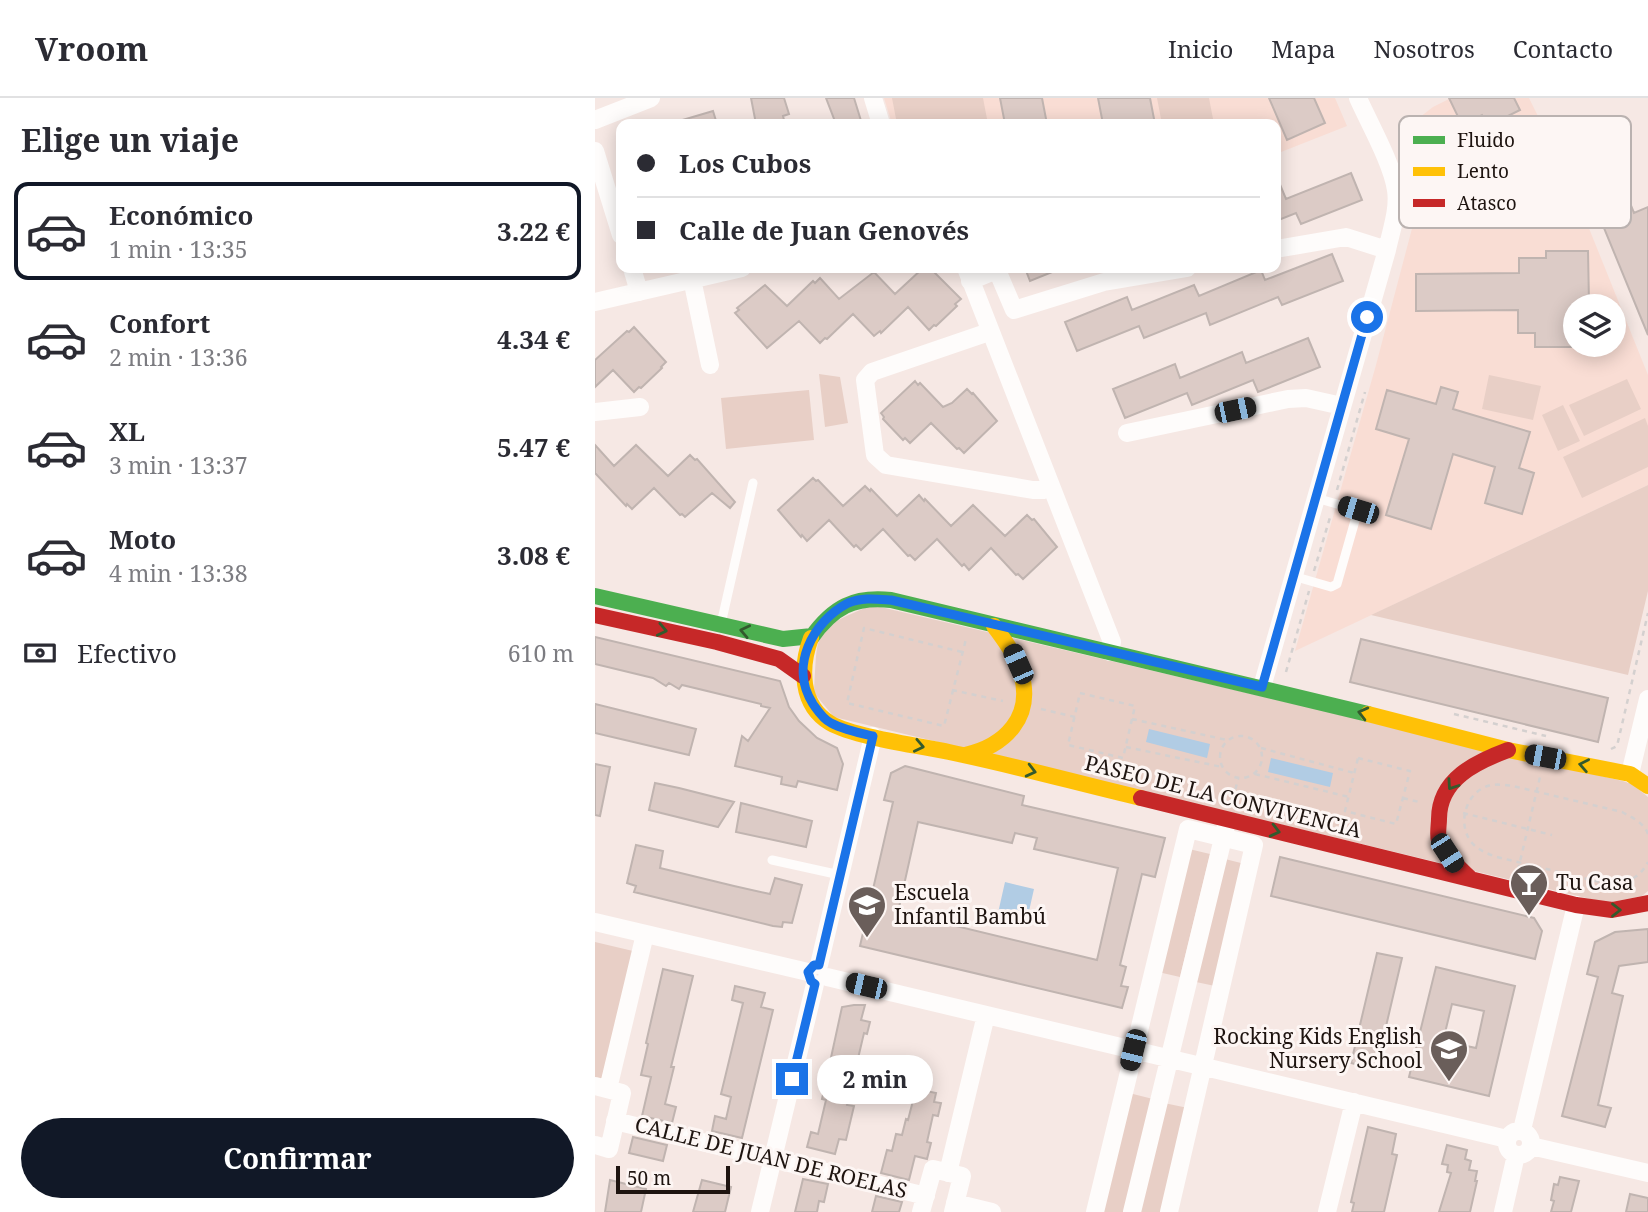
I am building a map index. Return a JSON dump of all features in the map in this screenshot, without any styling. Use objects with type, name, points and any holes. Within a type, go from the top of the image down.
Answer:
[{"type":"street","points":[[595,120],[650,98]]},
{"type":"street","points":[[873,98],[879,119]]},
{"type":"street","points":[[1262,687],[1387,250],[1397,204],[1396,188],[1358,98]]},
{"type":"street","points":[[595,151],[616,219]]},
{"type":"street","points":[[1281,248],[1346,237],[1387,250]]},
{"type":"street","points":[[633,273],[639,292]]},
{"type":"street","points":[[595,302],[719,273]]},
{"type":"street","points":[[998,273],[1014,310],[1104,282],[1157,273]]},
{"type":"street","points":[[968,274],[1112,642],[1110,652]]},
{"type":"street","points":[[692,279],[710,365]]},
{"type":"street","points":[[989,332],[871,372],[865,380],[875,455],[886,465],[1033,490],[1051,487]]},
{"type":"street","points":[[1128,433],[1289,399],[1306,398],[1342,406]]},
{"type":"street","points":[[595,412],[640,407]]},
{"type":"street","points":[[595,596],[783,639],[812,636]]},
{"type":"street","points":[[803,676],[804,656],[812,636],[830,616],[850,603],[870,598],[891,600],[1262,687],[1508,750],[1630,774],[1648,786]]},
{"type":"street","points":[[595,615],[717,642],[779,659],[803,676]]},
{"type":"street","points":[[964,755],[992,747],[1012,729],[1024,706],[1024,678],[1012,650],[994,626]]},
{"type":"street","name":"PASEO DE LA CONVIVENCIA","points":[[803,676],[807,694],[819,713],[830,723],[850,731],[964,755],[1225,828],[1471,879],[1576,905],[1609,911],[1629,910],[1648,903]]},
{"type":"street","points":[[1630,774],[1648,699]]},
{"type":"street","points":[[760,1212],[873,736]]},
{"type":"street","points":[[1471,879],[1456,865],[1439,840],[1439,807],[1453,780],[1478,761],[1508,750]]},
{"type":"street","points":[[1132,1212],[1225,828]]},
{"type":"street","points":[[1095,1212],[1188,829],[1225,828],[1254,845],[1169,1212]]},
{"type":"street","points":[[1503,1212],[1576,905]]},
{"type":"street","points":[[595,922],[1648,1173]]},
{"type":"street","points":[[595,1145],[609,1149],[622,1093],[601,1088],[645,934]]},
{"type":"street","points":[[948,1173],[986,1015]]},
{"type":"street","points":[[1327,1212],[1354,1102]]},
{"type":"street","name":"CALLE DE JUAN DE ROELAS","points":[[615,1121],[773,1159],[923,1204]]},
{"type":"street","points":[[923,1204],[933,1168],[962,1176],[954,1208],[992,1212]]},
{"type":"lane","points":[[720,626],[753,483]]},
{"type":"lane","points":[[1293,576],[1331,587],[1337,584],[1358,510],[1316,498]]},
{"type":"lane","points":[[772,860],[840,876]]},
{"type":"path","points":[[1291,676],[1286,673],[1365,390],[1348,385]]},
{"type":"path","points":[[1607,750],[1617,746],[1648,613]]},
{"type":"path","points":[[962,652],[865,628],[847,703],[944,726],[971,620]]},
{"type":"path","points":[[1080,693],[1135,706],[1132,719],[1123,758],[1069,745],[1080,693]]},
{"type":"path","points":[[1449,713],[1554,738]]},
{"type":"path","points":[[1132,719],[1227,740],[1236,736],[1248,737],[1256,741],[1261,748],[1262,763],[1255,774]]},
{"type":"path","points":[[1227,740],[1220,753],[1222,767],[1229,775],[1238,779],[1255,774],[1349,797]]},
{"type":"path","points":[[1125,747],[1222,767]]},
{"type":"path","points":[[1261,748],[1354,773]]},
{"type":"path","points":[[1513,890],[1545,757]]},
{"type":"path","points":[[1358,758],[1409,771],[1396,824],[1345,811],[1349,797],[1358,758]]},
{"type":"path","points":[[1648,834],[1646,828],[1635,819],[1622,813],[1499,784],[1484,787],[1472,797],[1464,813],[1464,828],[1471,842],[1482,851],[1520,862],[1604,883],[1619,884],[1632,880],[1644,870],[1648,862]]},
{"type":"path","points":[[1403,798],[1552,835]]},
{"type":"shaded area","points":[[884,98],[1335,98],[1347,126],[1281,152],[1281,119],[890,119]]},
{"type":"shaded area","points":[[892,98],[983,98],[987,119],[896,119]]},
{"type":"shaded area","points":[[1157,98],[1209,98],[1213,119],[1161,119]]},
{"type":"shaded area","points":[[1451,98],[1529,98],[1538,116],[1421,116]]},
{"type":"shaded area","points":[[1412,228],[1589,228],[1615,294],[1563,294],[1563,357],[1626,357],[1626,320],[1648,375],[1648,485],[1295,651]]},
{"type":"shaded area","points":[[819,374],[840,377],[848,423],[825,427]]},
{"type":"shaded area","points":[[1489,375],[1541,386],[1533,420],[1482,409]]},
{"type":"shaded area","points":[[1627,379],[1641,409],[1584,436],[1569,405]]},
{"type":"shaded area","points":[[809,390],[814,440],[726,449],[721,398]]},
{"type":"shaded area","points":[[1563,405],[1580,441],[1558,451],[1542,415]]},
{"type":"shaded area","points":[[1645,418],[1648,426],[1648,467],[1582,498],[1563,457]]},
{"type":"shaded area","points":[[1648,485],[1648,591],[1628,675],[1371,615]]},
{"type":"shaded area","points":[[872,605],[1631,783],[1648,797],[1648,891],[1642,896],[1607,903],[834,717],[814,693],[818,644],[828,627]]},
{"type":"shaded area","points":[[1189,849],[1210,854],[1180,977],[1158,972]]},
{"type":"shaded area","points":[[1225,859],[1245,864],[1215,986],[1196,982]]},
{"type":"shaded area","points":[[595,942],[633,951],[601,1082],[595,1080]]},
{"type":"shaded area","points":[[1129,1093],[1153,1099],[1125,1212],[1100,1212]]},
{"type":"shaded area","points":[[1164,1103],[1188,1108],[1163,1212],[1139,1212]]},
{"type":"water","points":[[1149,729],[1210,744],[1207,758],[1146,742]]},
{"type":"water","points":[[1271,758],[1333,773],[1330,787],[1268,772]]},
{"type":"water","points":[[1005,882],[1034,889],[1027,920],[998,913]]},
{"type":"building","points":[[751,98],[784,98],[789,114],[783,116],[784,119],[755,119]]},
{"type":"building","points":[[826,98],[854,98],[860,119],[834,119]]},
{"type":"building","points":[[1000,98],[1042,98],[1046,119],[1004,119]]},
{"type":"building","points":[[1098,98],[1150,98],[1154,119],[1102,119]]},
{"type":"building","points":[[1269,98],[1314,98],[1325,123],[1287,140],[1281,119],[1278,119]]},
{"type":"building","points":[[1449,98],[1514,98],[1520,110],[1508,116],[1458,116]]},
{"type":"building","points":[[713,111],[715,119],[686,119]]},
{"type":"building","points":[[1351,173],[1362,200],[1301,224],[1296,213],[1281,219],[1281,187],[1286,199]]},
{"type":"building","points":[[1631,206],[1634,213],[1648,207],[1648,335],[1604,228],[1631,228]]},
{"type":"building","points":[[1546,251],[1588,251],[1589,294],[1563,294],[1563,347],[1535,347],[1535,333],[1518,333],[1518,310],[1416,311],[1416,274],[1519,273],[1519,258],[1546,258]]},
{"type":"building","points":[[1332,254],[1343,281],[1282,305],[1278,297],[1210,325],[1206,313],[1144,338],[1139,326],[1077,351],[1065,322],[1127,297],[1132,310],[1194,285],[1199,296],[1254,273],[1262,273],[1265,280]]},
{"type":"building","points":[[873,273],[895,294],[918,273],[935,273],[961,299],[955,304],[957,306],[929,330],[908,307],[881,333],[880,331],[874,336],[853,314],[820,343],[799,321],[767,348],[735,313],[739,310],[737,308],[765,285],[787,306],[813,281],[815,283],[820,278],[839,299]]},
{"type":"building","points":[[1027,273],[1050,273],[1030,281]]},
{"type":"building","points":[[634,327],[666,362],[634,392],[613,370],[595,387],[595,360]]},
{"type":"building","points":[[1308,338],[1320,367],[1258,392],[1253,380],[1192,405],[1187,393],[1125,418],[1113,389],[1175,364],[1180,378],[1242,352],[1246,363]]},
{"type":"building","points":[[915,381],[943,407],[952,403],[967,389],[997,421],[964,453],[931,423],[910,443],[905,438],[903,440],[883,419],[881,413]]},
{"type":"building","points":[[1441,387],[1458,392],[1453,409],[1530,432],[1519,468],[1534,473],[1522,514],[1485,503],[1495,467],[1453,454],[1431,529],[1386,515],[1409,439],[1376,429],[1387,390],[1436,404]]},
{"type":"building","points":[[595,445],[614,466],[636,445],[668,476],[690,455],[697,459],[735,502],[730,508],[712,493],[685,517],[654,488],[632,509],[595,473]]},
{"type":"building","points":[[813,478],[843,506],[865,486],[897,516],[919,495],[951,526],[973,505],[1005,536],[1027,515],[1034,519],[1057,547],[1023,579],[991,548],[969,570],[937,539],[915,560],[883,529],[861,550],[856,545],[854,547],[829,520],[807,541],[778,510]]},
{"type":"building","points":[[595,637],[780,681],[789,707],[799,721],[817,738],[837,748],[843,764],[837,790],[798,781],[796,787],[781,784],[782,777],[735,766],[742,736],[748,741],[770,708],[682,685],[679,689],[669,683],[666,686],[653,678],[595,664]]},
{"type":"building","points":[[1361,639],[1608,698],[1598,742],[1350,682]]},
{"type":"building","points":[[595,704],[696,729],[689,755],[595,733]]},
{"type":"building","points":[[595,764],[610,767],[600,816],[595,815]]},
{"type":"building","points":[[905,766],[1024,796],[1022,805],[1165,838],[1155,877],[1142,874],[1120,965],[1126,967],[1121,986],[1128,987],[1122,1008],[860,946],[893,802],[884,800],[891,773]],"holes":[[[918,822],[1012,843],[1015,833],[1037,838],[1034,849],[1118,868],[1097,960],[898,912]]]},
{"type":"building","points":[[655,783],[734,802],[718,827],[649,810]]},
{"type":"building","points":[[741,803],[812,821],[806,847],[736,832]]},
{"type":"building","points":[[636,845],[663,851],[660,868],[734,886],[770,894],[775,878],[802,885],[792,923],[783,922],[782,927],[773,926],[634,892],[636,886],[627,883]]},
{"type":"building","points":[[1280,857],[1534,918],[1542,931],[1535,959],[1271,896]]},
{"type":"building","points":[[1648,929],[1648,962],[1619,966],[1612,993],[1623,996],[1598,1105],[1611,1108],[1605,1127],[1562,1116],[1598,977],[1587,974],[1595,942],[1615,932]]},
{"type":"building","points":[[1377,953],[1402,958],[1376,1069],[1351,1063]]},
{"type":"building","points":[[1436,967],[1515,986],[1489,1096],[1409,1077]],"holes":[[[1452,1004],[1484,1011],[1476,1048],[1443,1041]]]},
{"type":"building","points":[[663,969],[693,976],[665,1104],[676,1107],[672,1123],[642,1116],[651,1077],[641,1075]]},
{"type":"building","points":[[735,986],[765,993],[761,1007],[773,1010],[742,1138],[712,1131],[715,1116],[726,1119],[731,1097],[721,1094],[743,1003],[732,1000]]},
{"type":"building","points":[[865,1005],[861,1020],[870,1022],[867,1034],[864,1033],[847,1105],[854,1106],[846,1140],[839,1139],[835,1154],[807,1147],[811,1132],[818,1134],[826,1100],[822,1099],[842,1007]]},
{"type":"building","points":[[916,1089],[936,1093],[934,1102],[941,1103],[938,1116],[933,1115],[927,1142],[931,1143],[927,1159],[915,1156],[909,1180],[881,1173],[887,1150],[892,1151],[896,1134],[902,1135]]},
{"type":"building","points":[[1368,1127],[1396,1134],[1392,1154],[1397,1155],[1384,1212],[1352,1212],[1354,1203],[1351,1202]]},
{"type":"building","points":[[633,1137],[667,1145],[663,1161],[629,1153]]},
{"type":"building","points":[[1447,1145],[1467,1150],[1465,1159],[1471,1161],[1469,1170],[1477,1171],[1470,1212],[1439,1212],[1451,1173],[1447,1172],[1448,1165],[1442,1164]]},
{"type":"building","points":[[1560,1177],[1579,1181],[1571,1212],[1551,1212],[1554,1184],[1558,1185]]},
{"type":"building","points":[[803,1179],[828,1184],[824,1202],[819,1201],[817,1212],[795,1212]]},
{"type":"building","points":[[610,1180],[646,1189],[641,1212],[605,1212]]},
{"type":"building","points":[[702,1180],[731,1187],[725,1212],[693,1212]]},
{"type":"building","points":[[1630,1194],[1648,1198],[1648,1212],[1626,1212]]},
{"type":"building","points":[[876,1196],[902,1202],[899,1212],[872,1212]]},
{"type":"traffic: fast","points":[[595,596],[783,639],[812,636]]},
{"type":"traffic: fast","points":[[811,638],[828,618],[845,606],[866,600],[891,600],[1368,714]]},
{"type":"traffic: slow","points":[[965,755],[979,751],[1004,737],[1020,716],[1023,703],[1024,689],[1019,666],[994,626]]},
{"type":"traffic: slow","points":[[811,638],[805,661],[805,685],[813,706],[830,723],[871,737],[973,757],[1141,798]]},
{"type":"traffic: slow","points":[[1368,714],[1508,750],[1630,774],[1648,786]]},
{"type":"traffic: jam","points":[[595,615],[717,642],[779,659],[803,676]]},
{"type":"traffic: jam","points":[[1471,879],[1449,857],[1439,841],[1441,805],[1445,793],[1461,774],[1508,750]]},
{"type":"traffic: jam","points":[[1141,798],[1576,905],[1612,910],[1648,903]]},
{"type":"place","name":"Tu Casa","points":[[1529,917]]},
{"type":"place","name":"Escuela Infantil Bambú","points":[[867,939]]},
{"type":"place","name":"Rocking Kids English Nursery School","points":[[1449,1083]]},
{"type":"route","points":[[792,1079],[815,984],[808,977],[808,972],[814,965],[819,965],[873,736],[830,723],[819,713],[807,694],[803,676],[804,656],[812,636],[830,616],[850,603],[870,598],[891,600],[1262,687],[1367,317]]}]
